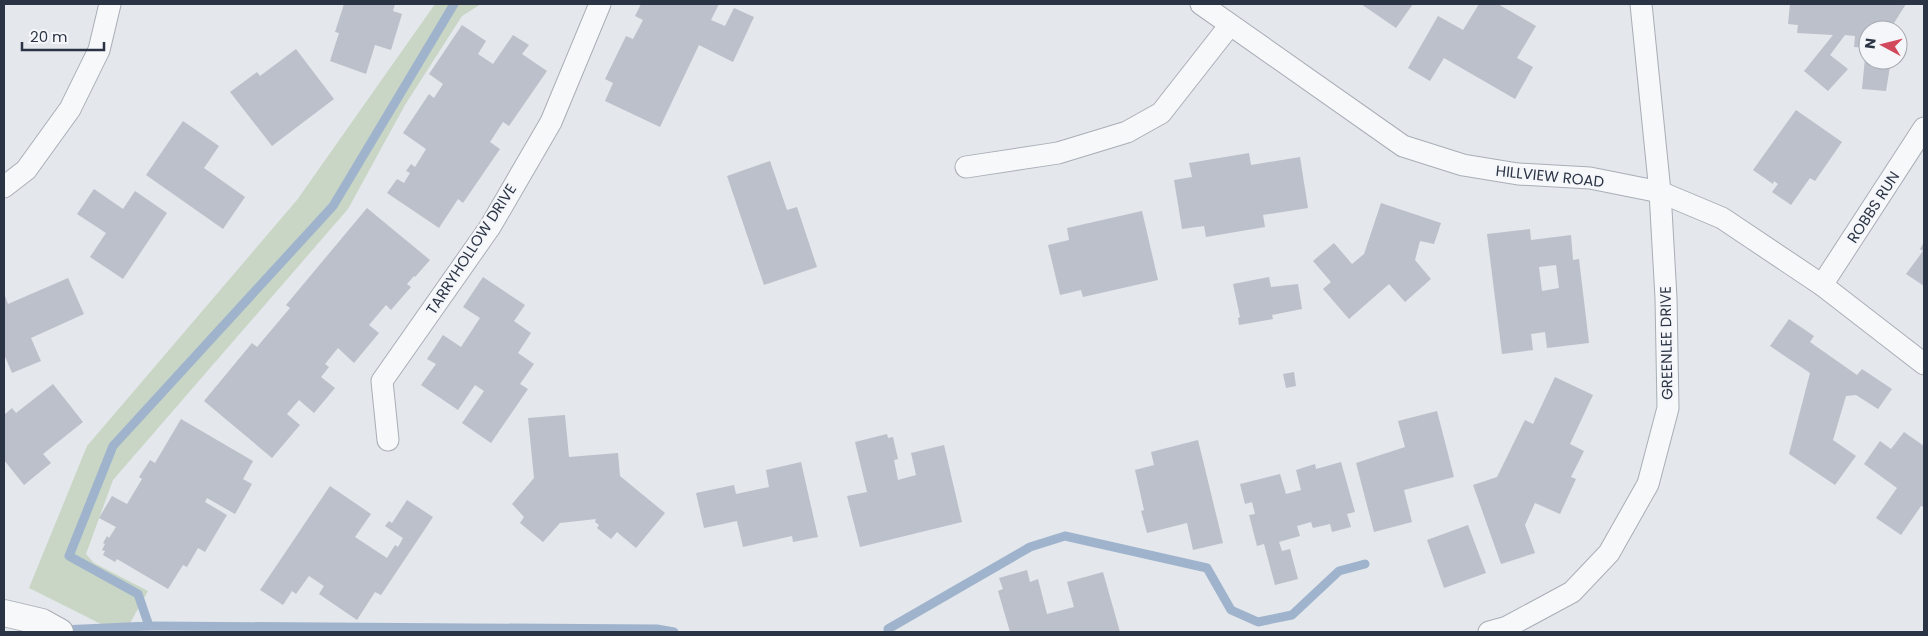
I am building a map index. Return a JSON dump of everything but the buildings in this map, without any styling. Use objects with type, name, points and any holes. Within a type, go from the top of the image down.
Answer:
[{"type":"street","points":[[4,188],[26,170],[70,109],[99,50],[110,4]]},
{"type":"street","name":"TARRYHOLLOW DRIVE","points":[[388,440],[382,381],[490,227],[551,122],[600,4]]},
{"type":"street","name":"HILLVIEW ROAD","points":[[1201,4],[1403,146],[1462,165],[1518,174],[1590,178],[1660,192],[1722,218],[1822,285],[1924,364]]},
{"type":"street","name":"GREENLEE DRIVE","points":[[1488,632],[1507,627],[1572,592],[1609,553],[1648,484],[1668,408],[1666,298],[1660,192],[1641,4]]},
{"type":"street","points":[[966,166],[1058,153],[1127,132],[1161,113],[1230,25]]},
{"type":"street","name":"ROBBS RUN","points":[[1822,285],[1924,128]]},
{"type":"street","points":[[4,613],[51,627]]},
{"type":"green space","points":[[435,4],[481,4],[462,16],[405,105],[348,209],[113,480],[86,554],[94,563],[148,591],[125,632],[117,632],[29,588],[87,446],[297,200]]},
{"type":"waterway","points":[[61,630],[149,626],[138,594],[69,556],[113,446],[333,206],[454,4]]},
{"type":"waterway","points":[[888,629],[1030,547],[1065,536],[1207,568],[1231,610],[1258,622],[1292,615],[1339,571],[1365,564]]},
{"type":"waterway","points":[[149,626],[657,629],[674,632]]}]
